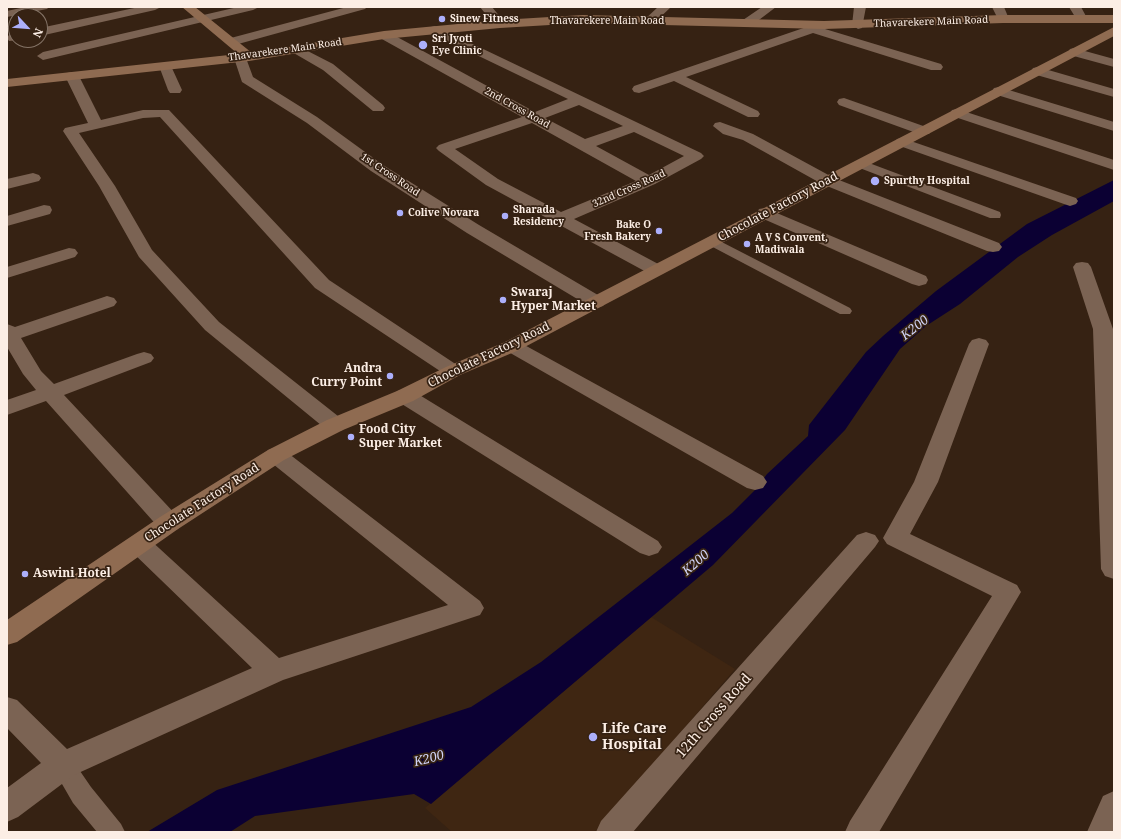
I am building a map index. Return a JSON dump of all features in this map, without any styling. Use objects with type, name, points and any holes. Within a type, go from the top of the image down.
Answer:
[{"type":"street","points":[[48,30],[155,7]]},
{"type":"street","points":[[188,7],[231,42],[244,57]]},
{"type":"street","points":[[43,56],[253,7]]},
{"type":"street","points":[[231,42],[361,7]]},
{"type":"street","points":[[650,20],[665,7]]},
{"type":"street","points":[[747,23],[770,7]]},
{"type":"street","points":[[858,25],[860,7]]},
{"type":"street","points":[[998,7],[1003,19]]},
{"type":"street","points":[[1075,7],[1081,18]]},
{"type":"street","points":[[491,8],[500,24]]},
{"type":"street","name":"Thavarekere Main Road","points":[[7,83],[244,57],[384,35],[500,24],[583,19],[747,23],[818,27],[1003,19],[1114,19]]},
{"type":"street","points":[[639,89],[818,27],[936,68]]},
{"type":"street","points":[[160,39],[213,28]]},
{"type":"street","points":[[434,30],[634,127]]},
{"type":"street","name":"Chocolate Factory Road","points":[[7,634],[169,523],[276,455],[335,425],[405,396],[453,371],[512,346],[1114,32]]},
{"type":"street","name":"2nd Cross Road","points":[[384,35],[649,181]]},
{"type":"street","points":[[296,49],[328,67],[378,108]]},
{"type":"street","points":[[1074,52],[1114,63]]},
{"type":"street","name":"1st Cross Road","points":[[244,57],[247,79],[312,120],[377,168],[473,229],[596,302]]},
{"type":"street","points":[[165,66],[175,90]]},
{"type":"street","points":[[1038,71],[1114,93]]},
{"type":"street","points":[[72,76],[96,125]]},
{"type":"street","points":[[675,77],[753,114]]},
{"type":"street","points":[[999,91],[1114,126]]},
{"type":"street","points":[[578,100],[535,117],[444,148],[492,182],[656,270]]},
{"type":"street","points":[[844,102],[924,131]]},
{"type":"street","points":[[335,425],[212,326],[145,253],[107,186],[70,131],[143,114],[164,113],[322,284],[453,371]]},
{"type":"street","points":[[957,113],[1114,165]]},
{"type":"street","points":[[720,126],[728,131],[748,137],[828,181],[993,247]]},
{"type":"street","points":[[583,145],[634,127]]},
{"type":"street","name":"32nd Cross Road","points":[[560,219],[649,181],[696,156],[634,127]]},
{"type":"street","points":[[902,142],[1070,201]]},
{"type":"street","points":[[7,184],[33,178]]},
{"type":"street","points":[[7,221],[44,210]]},
{"type":"street","points":[[765,213],[919,280]]},
{"type":"street","points":[[7,273],[69,253]]},
{"type":"street","points":[[1082,267],[1103,329],[1114,569]]},
{"type":"street","points":[[107,302],[8,334],[33,374],[49,393],[169,523]]},
{"type":"street","points":[[861,832],[1008,592],[896,538],[926,482],[979,344]]},
{"type":"street","points":[[512,346],[755,482]]},
{"type":"street","points":[[7,408],[144,358]]},
{"type":"street","points":[[405,396],[648,547]]},
{"type":"street","points":[[7,807],[63,765],[274,671],[471,608],[276,455]]},
{"type":"street","name":"12th Cross Road","points":[[612,832],[866,541]]},
{"type":"street","points":[[139,544],[274,671]]},
{"type":"street","points":[[7,708],[63,765]]},
{"type":"street","points":[[1103,832],[1114,806]]},
{"type":"lane","points":[[861,164],[995,215]]},
{"type":"lane","points":[[712,241],[845,311]]},
{"type":"lane","points":[[63,765],[82,795],[112,832]]},
{"type":"shaded area","name":"Life Care Hospital","points":[[651,617],[735,669],[595,832],[452,832],[425,808]]},
{"type":"water","name":"K200","points":[[1114,180],[1114,201],[1052,235],[1018,257],[960,304],[926,326],[900,349],[845,430],[713,565],[431,804],[414,794],[255,816],[230,832],[147,832],[217,790],[471,707],[541,662],[732,513],[756,489],[767,474],[808,436],[809,425],[866,352],[936,291],[1027,224]]},
{"type":"place","name":"Sinew Fitness","points":[[442,19]]},
{"type":"place","name":"Sri Jyoti Eye Clinic","points":[[423,45]]},
{"type":"place","name":"Spurthy Hospital","points":[[875,181]]},
{"type":"place","name":"Colive Novara","points":[[400,213]]},
{"type":"place","name":"Sharada Residency","points":[[505,216]]},
{"type":"place","name":"Bake O Fresh Bakery","points":[[659,231]]},
{"type":"place","name":"A V S Convent, Madiwala","points":[[747,244]]},
{"type":"place","name":"Swaraj Hyper Market","points":[[503,300]]},
{"type":"place","name":"Andra Curry Point","points":[[390,376]]},
{"type":"place","name":"Food City Super Market","points":[[351,437]]},
{"type":"place","name":"Aswini Hotel","points":[[25,574]]},
{"type":"place","name":"Life Care Hospital","points":[[593,737]]}]
